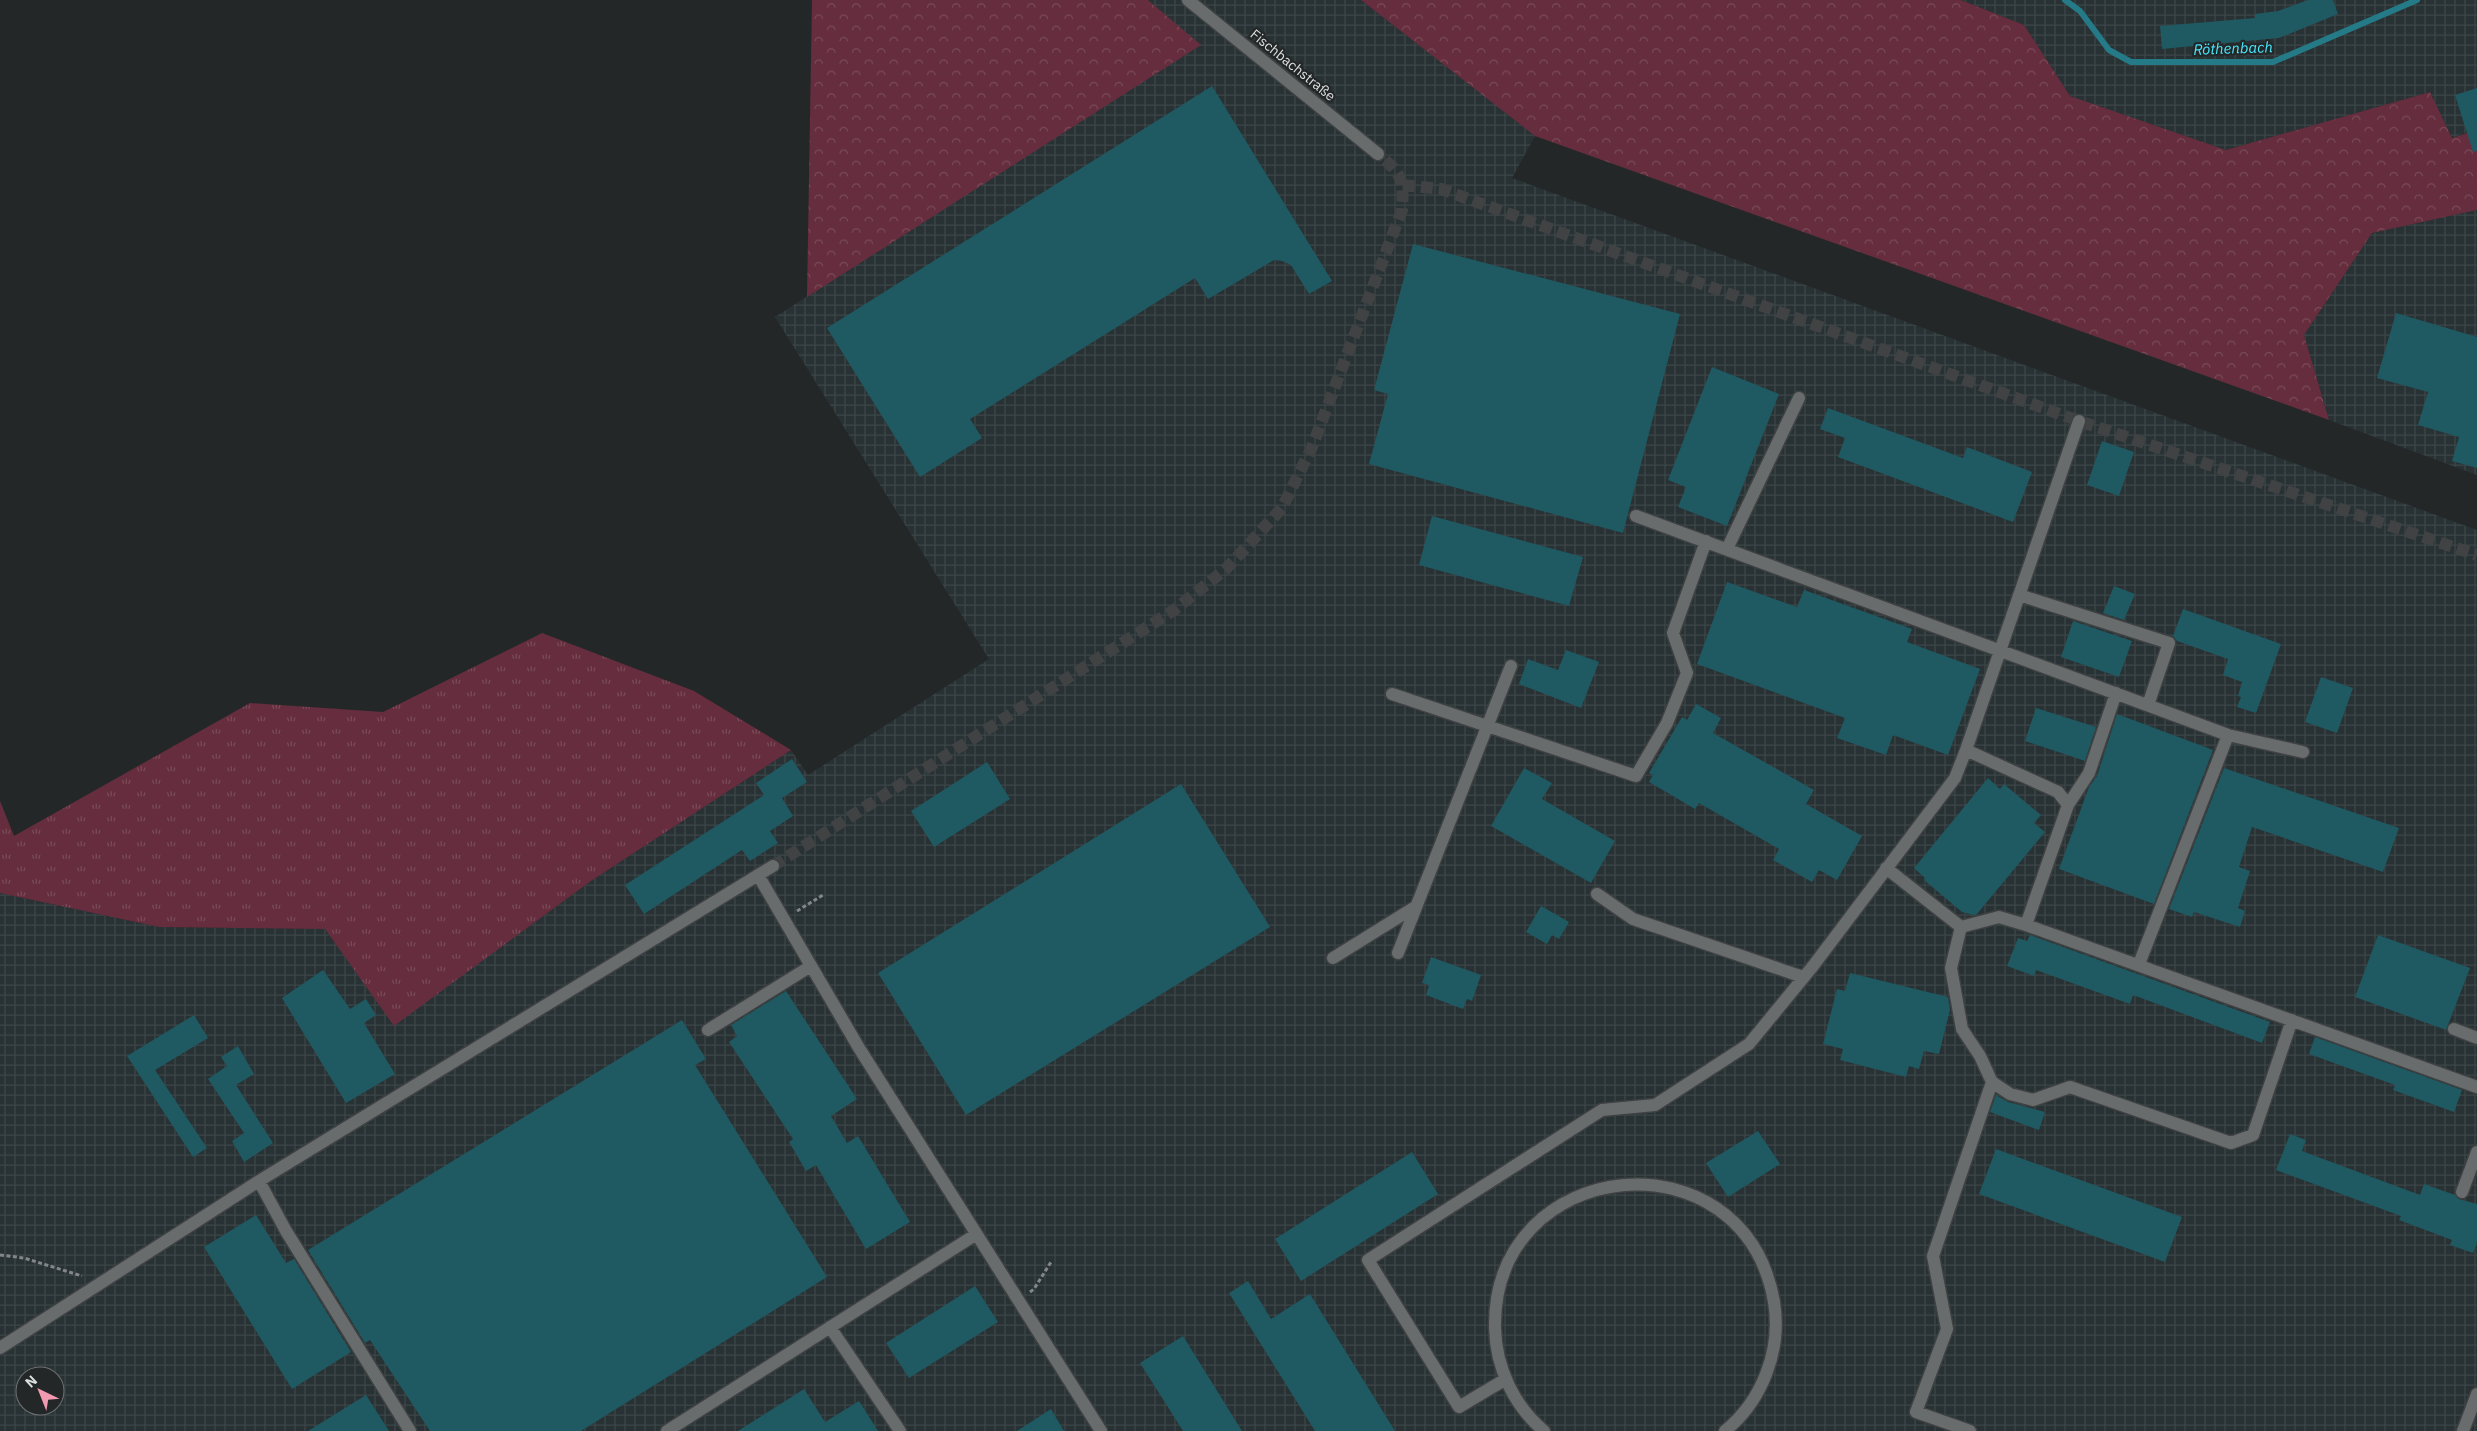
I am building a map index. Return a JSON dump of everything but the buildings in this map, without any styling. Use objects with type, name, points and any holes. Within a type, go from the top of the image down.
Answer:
[{"type":"street","name":"Fischbachstraße","points":[[1188,0],[1378,154]]},
{"type":"street","points":[[1726,549],[1799,398]]},
{"type":"street","points":[[1506,1379],[1459,1407],[1368,1260],[1602,1110],[1655,1105],[1748,1044],[1803,977],[1955,778],[2079,421]]},
{"type":"street","points":[[1636,516],[2228,735],[2303,752]]},
{"type":"street","points":[[1392,694],[1636,776],[1667,723],[1688,673],[1673,633],[1706,541]]},
{"type":"street","points":[[2019,595],[2169,643],[2148,705]]},
{"type":"street","points":[[1398,953],[1511,666]]},
{"type":"street","points":[[2026,925],[2068,805],[2088,773],[2116,693]]},
{"type":"street","points":[[2139,964],[2228,735]]},
{"type":"street","points":[[1966,750],[2058,792],[2068,805]]},
{"type":"street","points":[[0,1348],[259,1181],[773,866]]},
{"type":"street","points":[[1886,868],[1961,927]]},
{"type":"street","points":[[758,875],[783,920],[975,1235],[1101,1431]]},
{"type":"street","points":[[1597,894],[1633,919],[1803,977]]},
{"type":"street","points":[[1333,958],[1415,907]]},
{"type":"street","points":[[1961,927],[1999,917],[2026,925],[2477,1087]]},
{"type":"street","points":[[1961,927],[1951,968],[1962,1029],[1980,1056],[1992,1082],[2010,1094],[2033,1100],[2070,1086],[2231,1143],[2253,1135],[2292,1020]]},
{"type":"street","points":[[708,1030],[811,966]]},
{"type":"street","points":[[2454,1029],[2477,1038]]},
{"type":"street","points":[[1970,1431],[1916,1412],[1947,1329],[1933,1256],[1992,1082]]},
{"type":"street","points":[[2462,1192],[2477,1152]]},
{"type":"street","points":[[259,1181],[286,1231],[410,1431]]},
{"type":"street","points":[[1544,1431],[1528,1415],[1506,1379],[1495,1339],[1495,1318],[1503,1276],[1523,1240],[1553,1210],[1590,1191],[1632,1184],[1673,1189],[1693,1196],[1728,1218],[1755,1250],[1771,1289],[1775,1330],[1767,1372],[1748,1409],[1726,1431]]},
{"type":"street","points":[[667,1431],[975,1235]]},
{"type":"street","points":[[830,1327],[900,1431]]},
{"type":"street","points":[[2462,1431],[2477,1394]]},
{"type":"path","points":[[783,920],[823,895]]},
{"type":"path","points":[[0,1255],[24,1258],[102,1283]]},
{"type":"path","points":[[1017,1300],[1034,1289],[1050,1262]]},
{"type":"shaded area","points":[[1148,0],[1361,0],[1535,136],[1512,178],[2477,530],[2477,1431],[0,1431],[0,893],[159,927],[325,929],[394,1025],[591,881],[791,750],[808,775],[989,659],[775,317],[1200,45]]},
{"type":"shaded area","points":[[1961,0],[2477,0],[2477,129],[2452,138],[2430,92],[2226,150],[2070,96],[2024,25]]},
{"type":"shaded area","points":[[2477,210],[2477,475],[2329,420],[2304,335],[2372,233]]},
{"type":"green space","points":[[812,0],[1148,0],[1201,45],[807,297]]},
{"type":"green space","points":[[1361,0],[1961,0],[2024,25],[2070,96],[2226,150],[2430,92],[2452,138],[2477,130],[2477,210],[2372,233],[2304,335],[2329,420],[1535,136]]},
{"type":"green space","points":[[542,633],[694,691],[791,750],[591,881],[394,1026],[325,929],[159,927],[0,893],[0,801],[14,836],[250,703],[383,712]]},
{"type":"waterway","name":"Röthenbach","points":[[2065,0],[2080,11],[2109,50],[2131,62],[2273,62],[2417,0]]},
{"type":"tunnel","points":[[773,866],[1174,610],[1226,569],[1282,508],[1312,447],[1402,210],[1402,183],[1400,178],[1397,172],[1378,154]]},
{"type":"tunnel","points":[[1403,185],[1441,189],[2079,421],[2477,555]]}]
